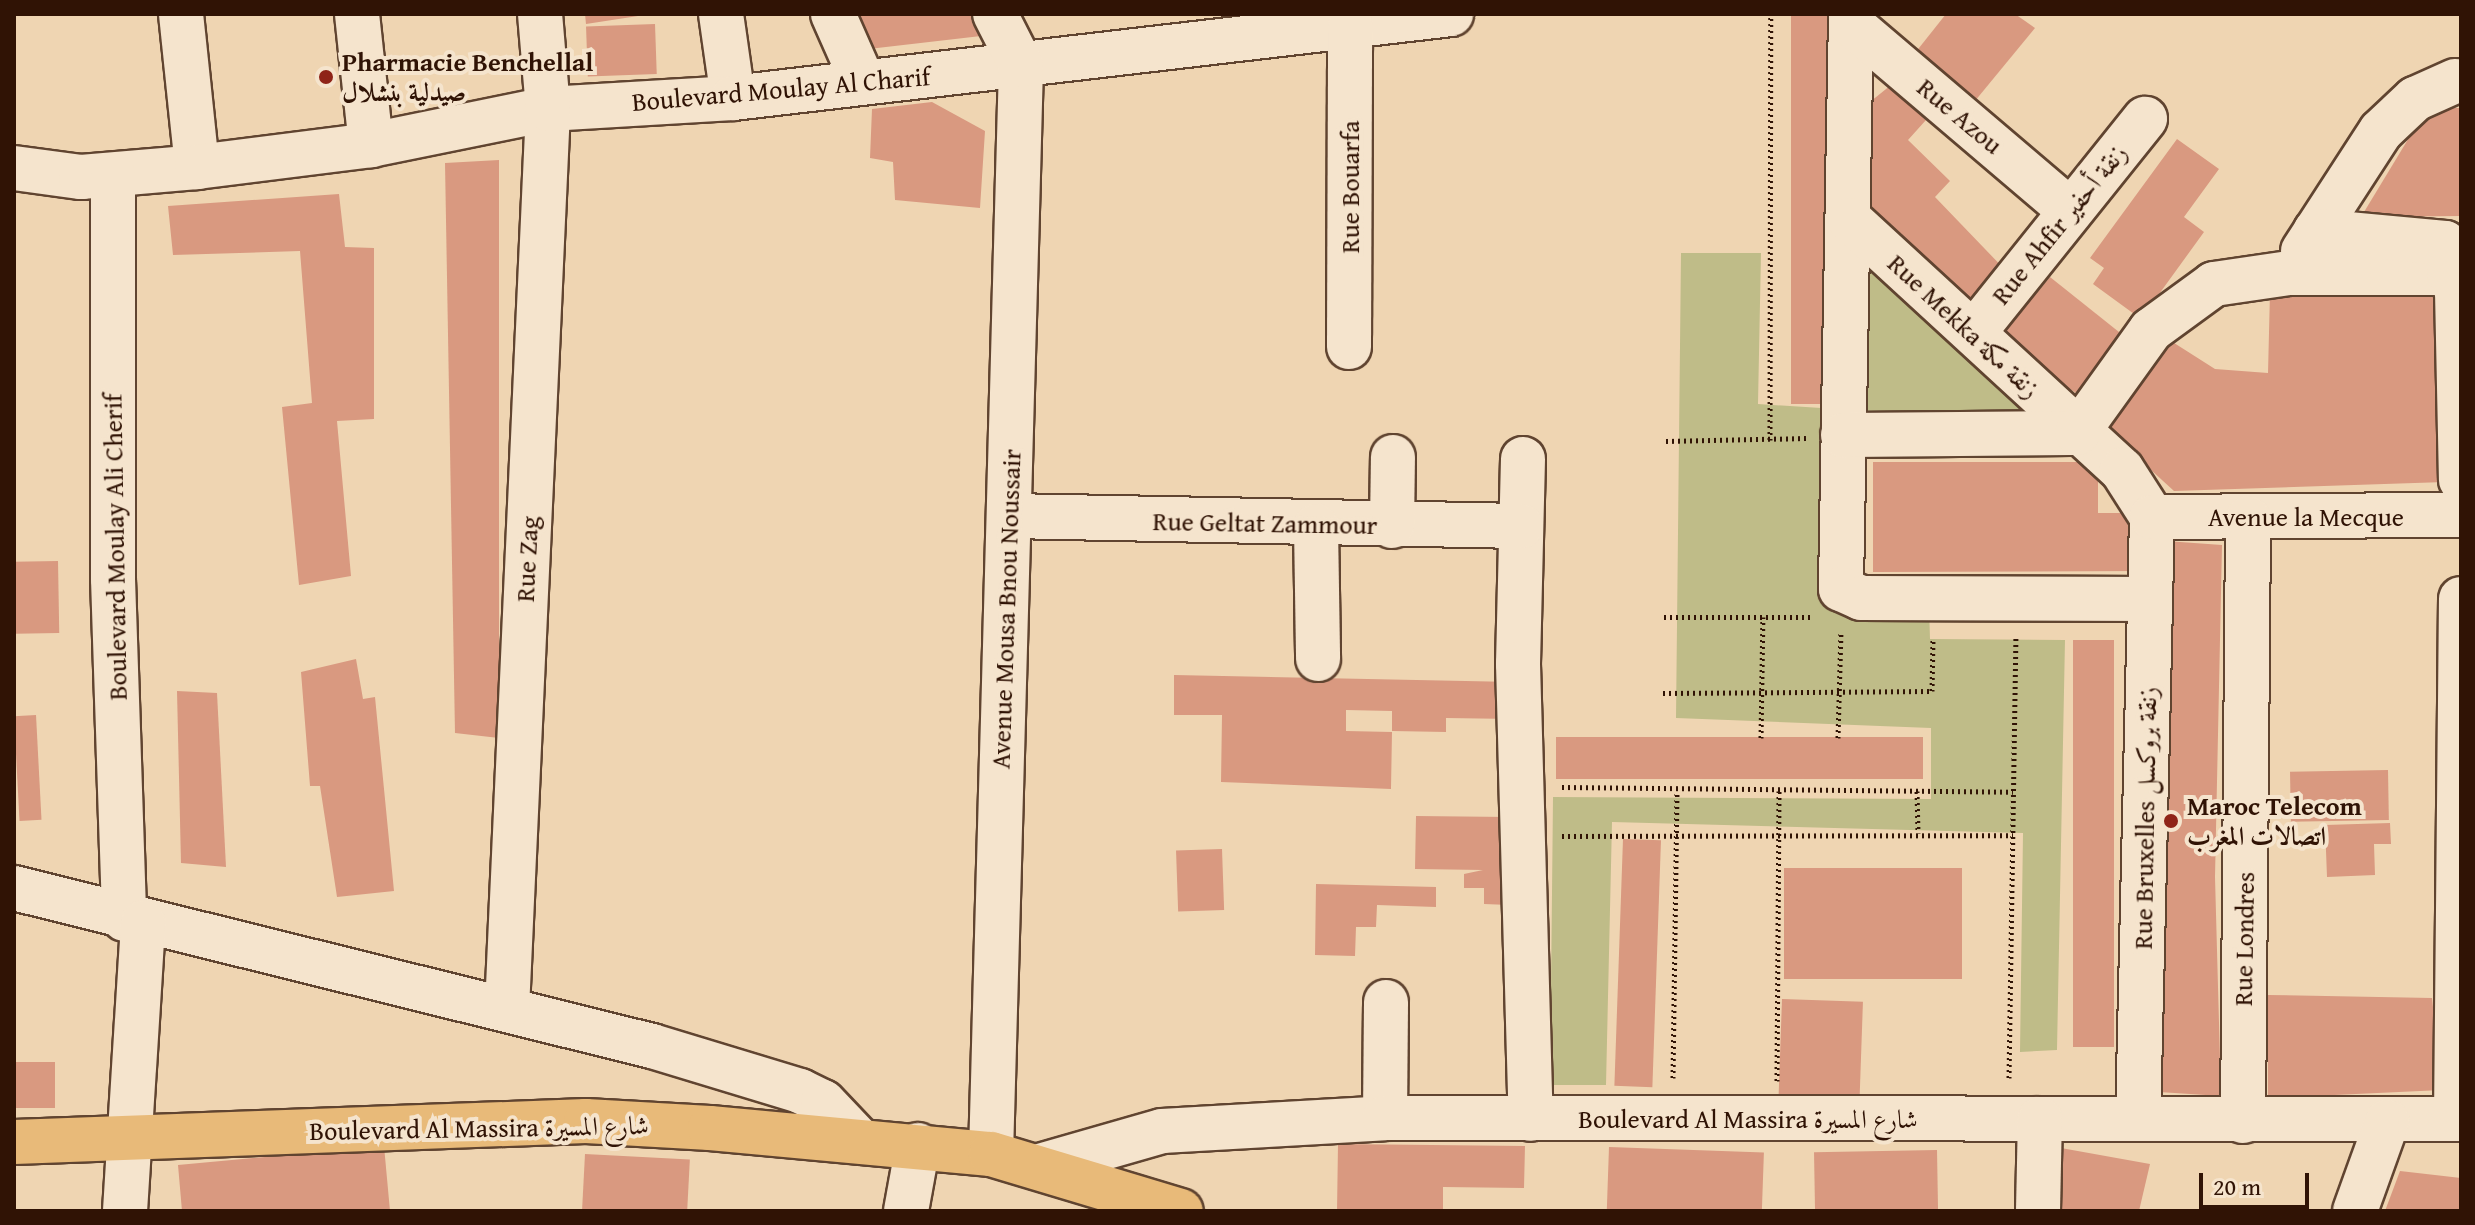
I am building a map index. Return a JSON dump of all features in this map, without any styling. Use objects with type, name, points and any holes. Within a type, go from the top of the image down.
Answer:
[{"type":"main road","name":"Boulevard Al Massira شارع المسيرة","points":[[14,1142],[133,1141],[335,1128],[586,1121],[859,1140],[991,1154],[1040,1166],[1181,1211]]},
{"type":"street","points":[[181,14],[197,167]]},
{"type":"street","points":[[357,14],[371,145]]},
{"type":"street","name":"Rue Zag","points":[[507,1009],[548,109],[540,14]]},
{"type":"street","points":[[721,14],[733,98]]},
{"type":"street","points":[[833,14],[863,82]]},
{"type":"street","points":[[995,14],[1021,65]]},
{"type":"street","name":"Boulevard Moulay Al Charif","points":[[14,168],[59,177],[197,167],[371,145],[548,109],[733,98],[1021,65],[1281,24],[1350,26],[1451,14]]},
{"type":"street","points":[[1851,19],[1850,220],[1841,589],[1861,598],[2150,599]]},
{"type":"street","name":"Rue Azou","points":[[1851,19],[2068,209]]},
{"type":"street","name":"Rue Bouarfa","points":[[1349,347],[1350,26]]},
{"type":"street","name":"Avenue Mousa Bnou Noussair","points":[[991,1154],[1021,65]]},
{"type":"street","points":[[2289,273],[2381,131],[2415,99],[2455,81]]},
{"type":"street","name":"Rue Ahfir زنقة أحفير","points":[[1975,331],[2068,209],[2145,119]]},
{"type":"street","name":"Boulevard Moulay Ali Cherif","points":[[113,175],[113,579],[133,921],[133,1141],[125,1211]]},
{"type":"street","name":"Rue Mekka زنقة مكة","points":[[1850,220],[1975,331],[2077,433],[2122,470],[2152,517]]},
{"type":"street","points":[[2316,231],[2445,243],[2451,252],[2449,273],[2457,291],[2461,480]]},
{"type":"street","points":[[2077,433],[2151,330],[2188,300],[2214,284],[2242,276],[2289,273],[2449,273]]},
{"type":"street","name":"Rue Mekka زنقة مكة","points":[[1843,435],[2077,433]]},
{"type":"street","points":[[1392,526],[1393,457]]},
{"type":"street","points":[[1523,459],[1518,664],[1525,785],[1523,837],[1531,1119]]},
{"type":"street","name":"Avenue la Mecque","points":[[2152,517],[2461,515]]},
{"type":"street","name":"Rue Geltat Zammour","points":[[1009,516],[1316,526],[1521,526]]},
{"type":"street","name":"Rue Bruxelles زنقة بروكسل","points":[[2138,1119],[2152,517]]},
{"type":"street","name":"Rue Londres","points":[[2243,1121],[2248,518]]},
{"type":"street","points":[[1316,526],[1318,659]]},
{"type":"street","points":[[2459,1119],[2461,599]]},
{"type":"street","points":[[14,888],[133,921],[507,1009],[800,1091],[823,1102],[859,1140]]},
{"type":"street","points":[[1385,1118],[1386,1002]]},
{"type":"street","name":"Boulevard Al Massira شارع المسيرة","points":[[1040,1166],[1097,1145],[1162,1131],[1385,1118],[2387,1122],[2459,1119]]},
{"type":"street","points":[[2024,1119],[2038,1211]]},
{"type":"street","points":[[2355,1211],[2387,1122]]},
{"type":"street","points":[[906,1211],[918,1145]]},
{"type":"path","points":[[1770,440],[1771,14]]},
{"type":"path","points":[[1666,441],[1770,440],[1843,435]]},
{"type":"path","points":[[1663,693],[1932,691],[1934,598]]},
{"type":"path","points":[[2017,598],[2013,835],[2024,1119]]},
{"type":"path","points":[[1664,617],[1826,617]]},
{"type":"path","points":[[1761,738],[1763,617]]},
{"type":"path","points":[[1838,738],[1841,617]]},
{"type":"path","points":[[1525,785],[1677,791],[2013,792]]},
{"type":"path","points":[[1673,1119],[1677,791]]},
{"type":"path","points":[[1777,1118],[1779,791]]},
{"type":"path","points":[[1917,791],[1918,833]]},
{"type":"path","points":[[1523,837],[1675,832],[2013,835]]},
{"type":"shaded area","points":[[1681,253],[1761,253],[1758,404],[1837,409],[1834,603],[1929,606],[1930,639],[2065,640],[2057,1050],[2020,1052],[2023,833],[1612,822],[1606,1085],[1550,1085],[1553,797],[1931,799],[1931,728],[1676,718]]},
{"type":"shaded area","points":[[1867,257],[2047,429],[1865,429]]},
{"type":"building","points":[[585,14],[638,14],[638,16],[586,24]]},
{"type":"building","points":[[843,14],[971,14],[981,36],[860,50]]},
{"type":"building","points":[[1791,14],[1831,14],[1831,404],[1791,404]]},
{"type":"building","points":[[1946,14],[2015,14],[2035,28],[1970,107],[1915,53]]},
{"type":"building","points":[[655,24],[657,74],[588,76],[586,26]]},
{"type":"building","points":[[1891,85],[1926,120],[1908,140],[1950,181],[1935,197],[2010,275],[1981,316],[1871,213],[1861,136],[1865,106]]},
{"type":"building","points":[[932,102],[985,131],[980,208],[895,200],[893,162],[870,158],[872,109]]},
{"type":"building","points":[[2427,108],[2461,108],[2461,216],[2361,217]]},
{"type":"building","points":[[2177,139],[2219,169],[2184,217],[2204,232],[2141,319],[2093,284],[2104,268],[2090,258]]},
{"type":"building","points":[[499,160],[499,738],[455,733],[445,163]]},
{"type":"building","points":[[339,194],[345,247],[374,248],[374,419],[337,421],[351,576],[299,585],[282,407],[312,403],[300,251],[173,255],[168,206]]},
{"type":"building","points":[[2050,277],[2124,336],[2078,394],[2035,368],[2003,333]]},
{"type":"building","points":[[2439,286],[2445,482],[2174,491],[2104,427],[2171,341],[2215,369],[2268,373],[2270,292]]},
{"type":"building","points":[[1873,462],[2098,462],[2098,513],[2143,513],[2143,571],[1873,572]]},
{"type":"building","points":[[2166,541],[2222,545],[2215,877],[2221,1096],[2159,1092]]},
{"type":"building","points":[[58,561],[59,633],[15,634],[14,562]]},
{"type":"building","points":[[2073,640],[2114,640],[2114,1047],[2073,1047]]},
{"type":"building","points":[[356,659],[363,699],[375,697],[394,891],[337,897],[320,786],[310,786],[301,672]]},
{"type":"building","points":[[1174,675],[1514,682],[1513,719],[1446,718],[1446,732],[1392,731],[1392,711],[1346,710],[1346,731],[1392,732],[1391,789],[1221,782],[1222,715],[1174,715]]},
{"type":"building","points":[[177,691],[217,693],[226,867],[181,863]]},
{"type":"building","points":[[36,715],[41,820],[20,821],[14,716]]},
{"type":"building","points":[[1556,737],[1923,737],[1923,779],[1556,779]]},
{"type":"building","points":[[2388,770],[2389,820],[2291,822],[2290,772]]},
{"type":"building","points":[[1416,816],[1509,817],[1509,905],[1484,904],[1484,888],[1464,888],[1464,874],[1483,870],[1415,869]]},
{"type":"building","points":[[2390,823],[2391,844],[2374,844],[2375,875],[2327,877],[2325,825]]},
{"type":"building","points":[[1623,839],[1661,840],[1652,1087],[1614,1086]]},
{"type":"building","points":[[1222,849],[1224,910],[1178,912],[1176,851]]},
{"type":"building","points":[[1784,868],[1962,868],[1962,979],[1784,979]]},
{"type":"building","points":[[1316,884],[1436,887],[1436,907],[1377,905],[1376,927],[1356,927],[1355,956],[1315,955]]},
{"type":"building","points":[[2268,995],[2432,998],[2442,1090],[2268,1098]]},
{"type":"building","points":[[1782,999],[1863,1002],[1859,1102],[1779,1099]]},
{"type":"building","points":[[14,1062],[55,1062],[55,1108],[14,1108]]},
{"type":"building","points":[[1338,1144],[1525,1146],[1524,1188],[1443,1187],[1443,1211],[1337,1211]]},
{"type":"building","points":[[384,1146],[390,1211],[182,1211],[178,1165]]},
{"type":"building","points":[[1609,1147],[1764,1152],[1762,1211],[1607,1211]]},
{"type":"building","points":[[2061,1148],[2150,1164],[2139,1211],[2061,1211]]},
{"type":"building","points":[[1937,1150],[1938,1211],[1815,1211],[1814,1152]]},
{"type":"building","points":[[585,1154],[690,1159],[687,1211],[582,1211]]},
{"type":"building","points":[[2400,1171],[2461,1178],[2461,1211],[2385,1211]]},
{"type":"place","name":"Pharmacie Benchellal صيدلية بنشلال","points":[[326,77]]},
{"type":"place","name":"Maroc Telecom اتصالات المغرب","points":[[2171,821]]}]
